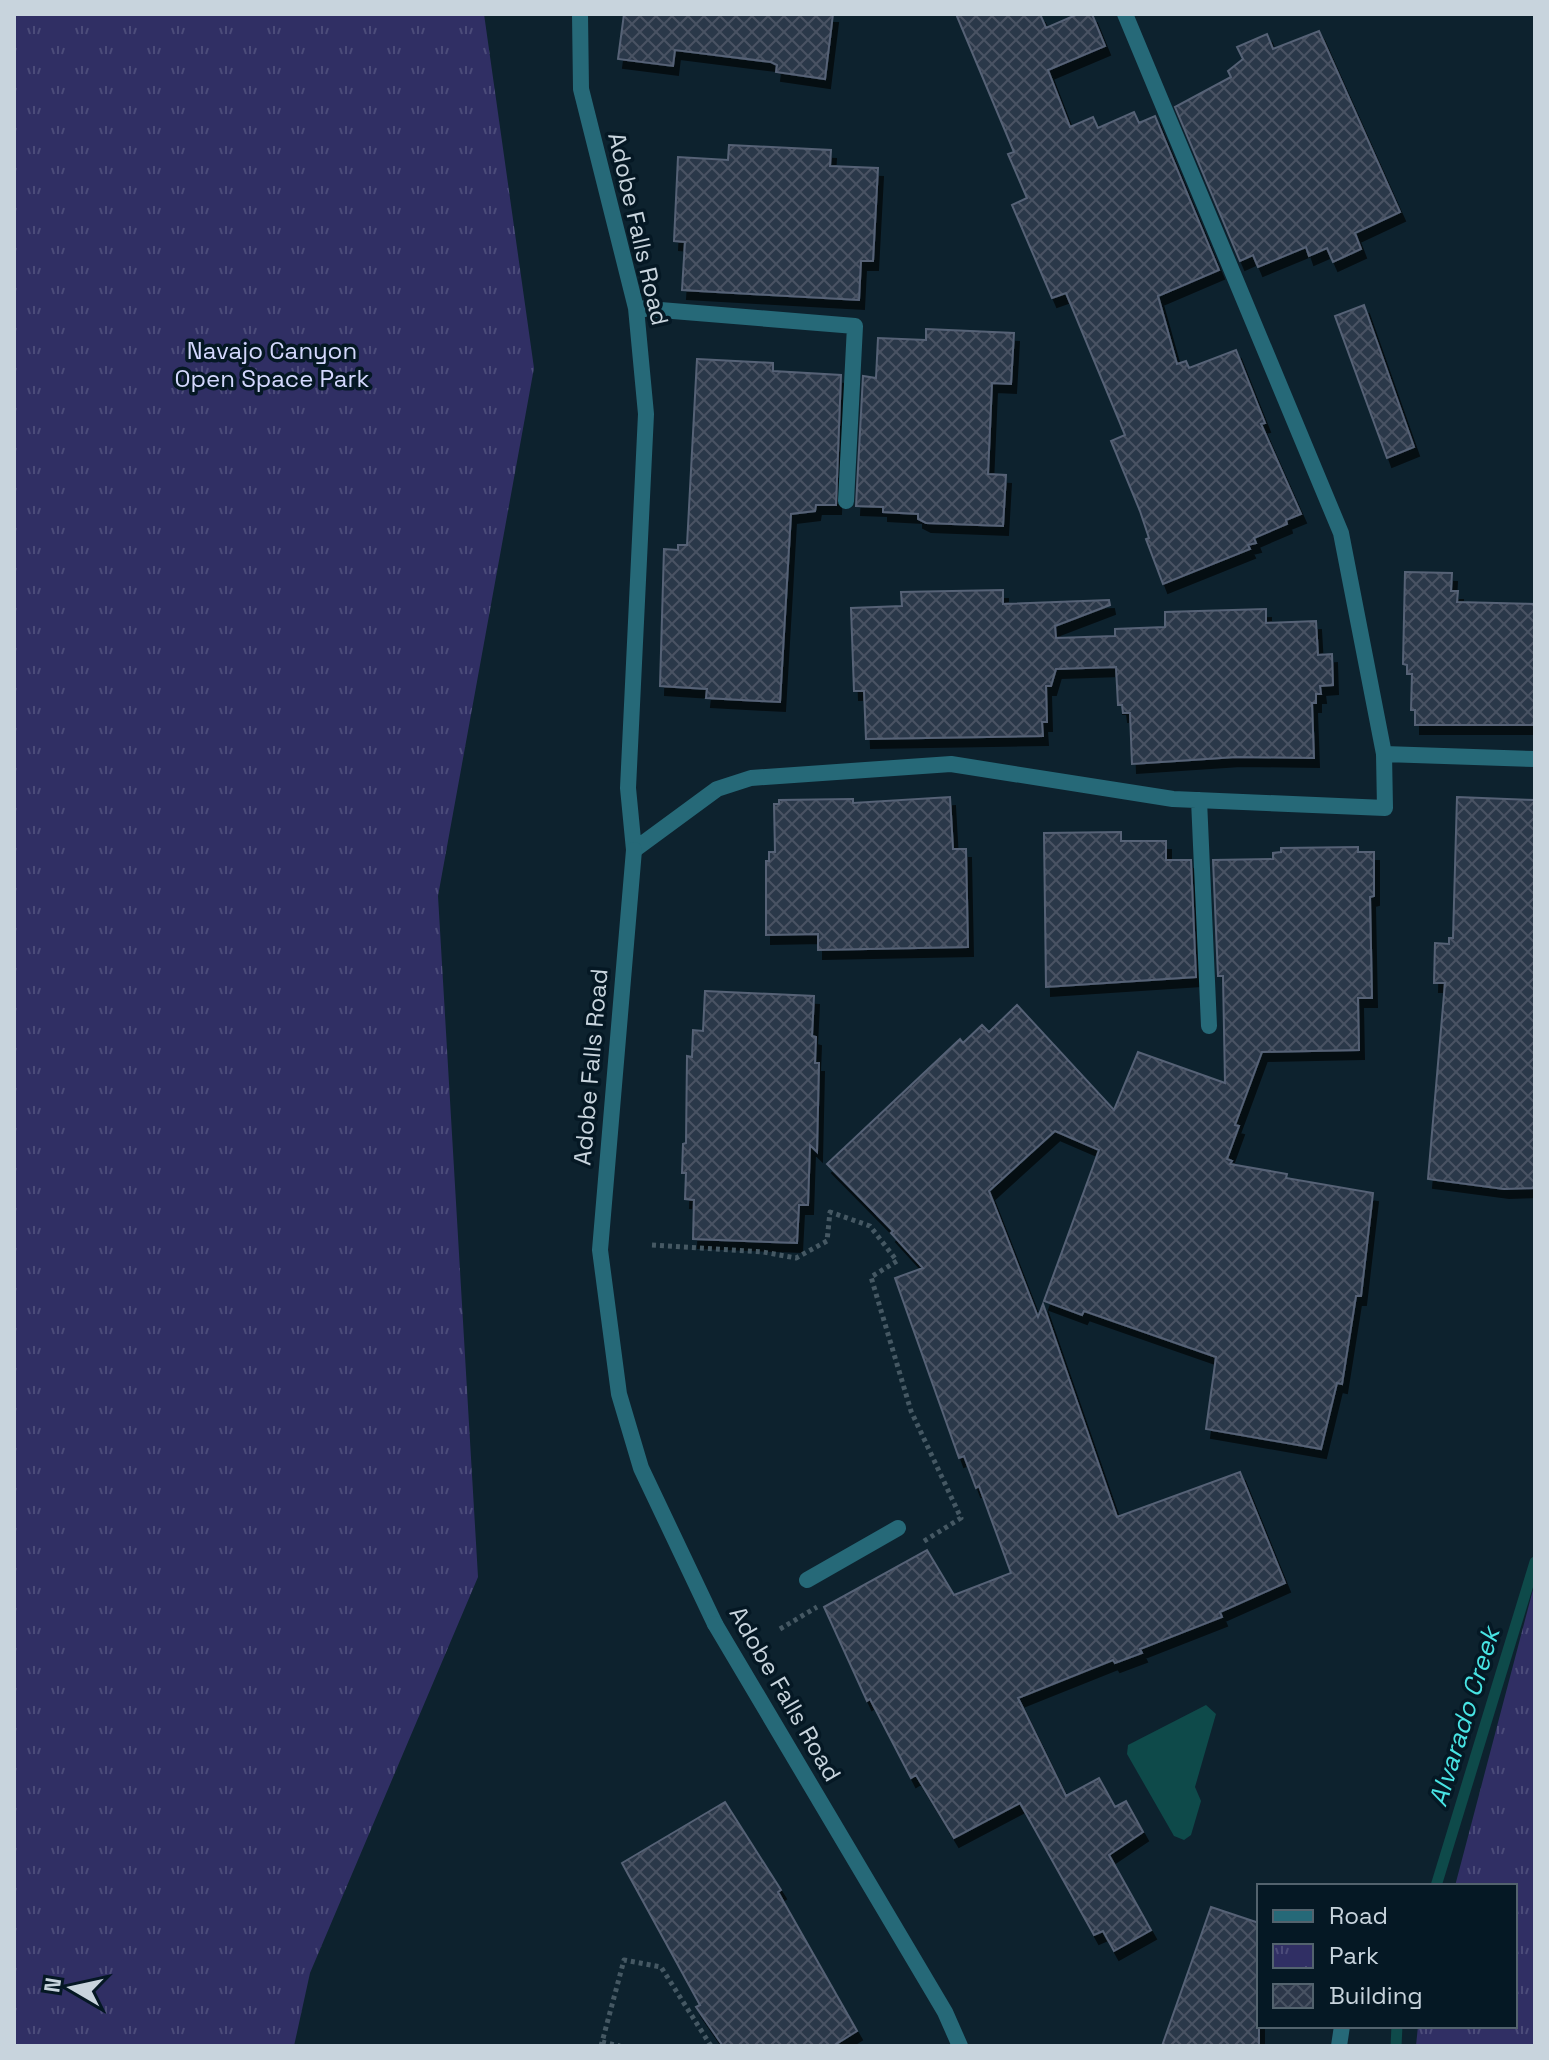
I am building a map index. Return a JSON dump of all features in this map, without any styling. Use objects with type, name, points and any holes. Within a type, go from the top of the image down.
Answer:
[{"type":"street","name":"Adobe Falls Road","points":[[580,14],[581,89],[636,308],[646,414],[628,788],[634,850],[600,1250],[619,1394],[637,1453],[715,1624],[945,2012],[960,2046]]},
{"type":"street","points":[[634,850],[717,789],[751,778],[951,764],[1199,800],[1385,808],[1384,754],[1341,533],[1125,14]]},
{"type":"street","points":[[636,308],[855,326],[846,501]]},
{"type":"street","points":[[1384,754],[1535,759]]},
{"type":"street","points":[[1199,800],[1209,1026]]},
{"type":"street","points":[[807,1580],[898,1528]]},
{"type":"path","points":[[652,1245],[763,1252],[796,1258],[827,1241],[830,1212],[870,1226],[897,1261],[871,1277],[911,1411],[961,1518],[910,1550]]},
{"type":"path","points":[[780,1629],[819,1605]]},
{"type":"path","points":[[620,2046],[602,2044],[624,1960],[661,1967],[711,2046]]},
{"type":"green space","name":"Navajo Canyon Open Space Park","points":[[14,14],[484,14],[534,368],[438,896],[478,1577],[310,1973],[294,2046],[14,2046]]},
{"type":"green space","points":[[1535,1582],[1535,2046],[1416,2046],[1418,2028],[1517,2028],[1517,1884],[1456,1884]]},
{"type":"shaded area","points":[[1206,1705],[1216,1714],[1195,1787],[1201,1801],[1191,1835],[1184,1840],[1174,1836],[1127,1754],[1128,1745]]},
{"type":"building","points":[[624,14],[833,14],[825,79],[776,72],[777,65],[771,62],[675,50],[673,66],[618,59]]},
{"type":"building","points":[[956,14],[1040,14],[1046,28],[1078,14],[1092,14],[1105,46],[1048,70],[1070,127],[1093,117],[1098,128],[1134,112],[1139,123],[1155,116],[1219,270],[1158,296],[1177,364],[1186,361],[1189,368],[1236,350],[1265,423],[1261,424],[1301,514],[1286,520],[1287,524],[1254,538],[1256,543],[1248,545],[1250,549],[1163,584],[1146,539],[1149,538],[1140,511],[1111,441],[1125,435],[1066,293],[1052,298],[1012,205],[1027,198],[1008,154],[1014,152]]},
{"type":"building","points":[[1319,31],[1400,212],[1355,233],[1361,249],[1333,262],[1327,248],[1309,256],[1306,247],[1258,267],[1253,255],[1240,261],[1175,107],[1231,77],[1228,71],[1243,59],[1237,47],[1267,34],[1273,49]]},
{"type":"building","points":[[729,145],[831,150],[830,166],[878,168],[873,261],[861,261],[859,300],[682,290],[685,242],[674,241],[678,157],[728,160]]},
{"type":"building","points":[[1364,305],[1414,447],[1387,458],[1335,316]]},
{"type":"building","points":[[926,329],[1014,333],[1011,384],[992,383],[988,474],[1006,475],[1003,526],[926,523],[918,519],[918,514],[883,512],[883,507],[856,506],[863,376],[876,378],[878,338],[926,340]]},
{"type":"building","points":[[697,359],[773,363],[773,371],[841,375],[836,505],[816,505],[815,511],[791,514],[780,702],[706,698],[707,689],[660,686],[664,549],[678,550],[678,545],[687,545]]},
{"type":"building","points":[[1405,572],[1452,573],[1451,591],[1458,591],[1457,602],[1535,604],[1535,725],[1415,725],[1415,710],[1411,710],[1412,674],[1407,674],[1407,665],[1403,664]]},
{"type":"building","points":[[1003,590],[1003,604],[1109,600],[1110,605],[1055,626],[1056,638],[1115,636],[1115,629],[1165,627],[1165,612],[1266,609],[1266,623],[1316,621],[1318,655],[1332,654],[1333,685],[1320,686],[1321,694],[1316,694],[1316,703],[1312,703],[1314,758],[1236,757],[1132,764],[1130,713],[1123,713],[1122,705],[1118,705],[1116,667],[1056,669],[1051,686],[1046,686],[1047,722],[1042,722],[1043,736],[866,739],[864,691],[854,691],[851,608],[902,606],[901,592]]},
{"type":"building","points":[[950,797],[953,849],[966,849],[968,947],[818,950],[818,934],[766,935],[766,861],[769,861],[769,852],[775,852],[774,804],[779,804],[779,800],[853,799],[853,803]]},
{"type":"building","points":[[1457,797],[1534,800],[1535,1188],[1504,1189],[1428,1179],[1445,983],[1434,983],[1435,943],[1449,944],[1449,938],[1453,938]]},
{"type":"building","points":[[1121,832],[1121,841],[1166,841],[1166,860],[1191,860],[1196,977],[1046,987],[1044,833]]},
{"type":"building","points":[[1358,847],[1358,852],[1374,852],[1374,896],[1370,897],[1372,998],[1358,998],[1359,1050],[1262,1052],[1235,1125],[1239,1126],[1227,1159],[1232,1161],[1230,1164],[1287,1174],[1286,1178],[1373,1193],[1361,1296],[1356,1296],[1342,1384],[1337,1383],[1321,1449],[1206,1429],[1216,1357],[1084,1311],[1082,1315],[1044,1301],[1099,1150],[1055,1131],[989,1191],[1038,1317],[1043,1304],[1117,1517],[1240,1472],[1285,1583],[1220,1612],[1222,1617],[1140,1649],[1142,1653],[1115,1663],[1113,1660],[1018,1698],[1066,1796],[1099,1778],[1115,1807],[1126,1801],[1143,1832],[1109,1855],[1151,1930],[1114,1951],[1103,1931],[1094,1935],[1020,1803],[954,1838],[916,1775],[911,1778],[870,1699],[867,1701],[824,1607],[927,1550],[954,1595],[1011,1573],[979,1486],[976,1488],[964,1456],[959,1458],[895,1278],[923,1268],[891,1233],[893,1231],[827,1164],[960,1039],[963,1043],[982,1025],[989,1032],[1017,1005],[1114,1110],[1138,1052],[1225,1083],[1223,976],[1218,976],[1213,860],[1273,859],[1273,853],[1281,852],[1281,848]]},
{"type":"building","points":[[705,991],[814,996],[812,1036],[816,1037],[815,1063],[819,1063],[817,1152],[810,1145],[808,1205],[799,1205],[797,1243],[693,1239],[694,1200],[685,1199],[686,1173],[682,1173],[683,1144],[686,1143],[687,1056],[692,1057],[693,1030],[703,1031]]},
{"type":"building","points":[[725,1802],[781,1890],[778,1892],[857,2031],[833,2046],[723,2046],[696,2007],[700,2005],[622,1863]]},
{"type":"building","points":[[1211,1907],[1257,1922],[1259,2046],[1162,2046]]},
{"type":"waterway","name":"Alvarado Creek","points":[[1437,1884],[1535,1562]]},
{"type":"waterway","name":"Alvarado Creek","points":[[1396,2046],[1397,2028]]}]
